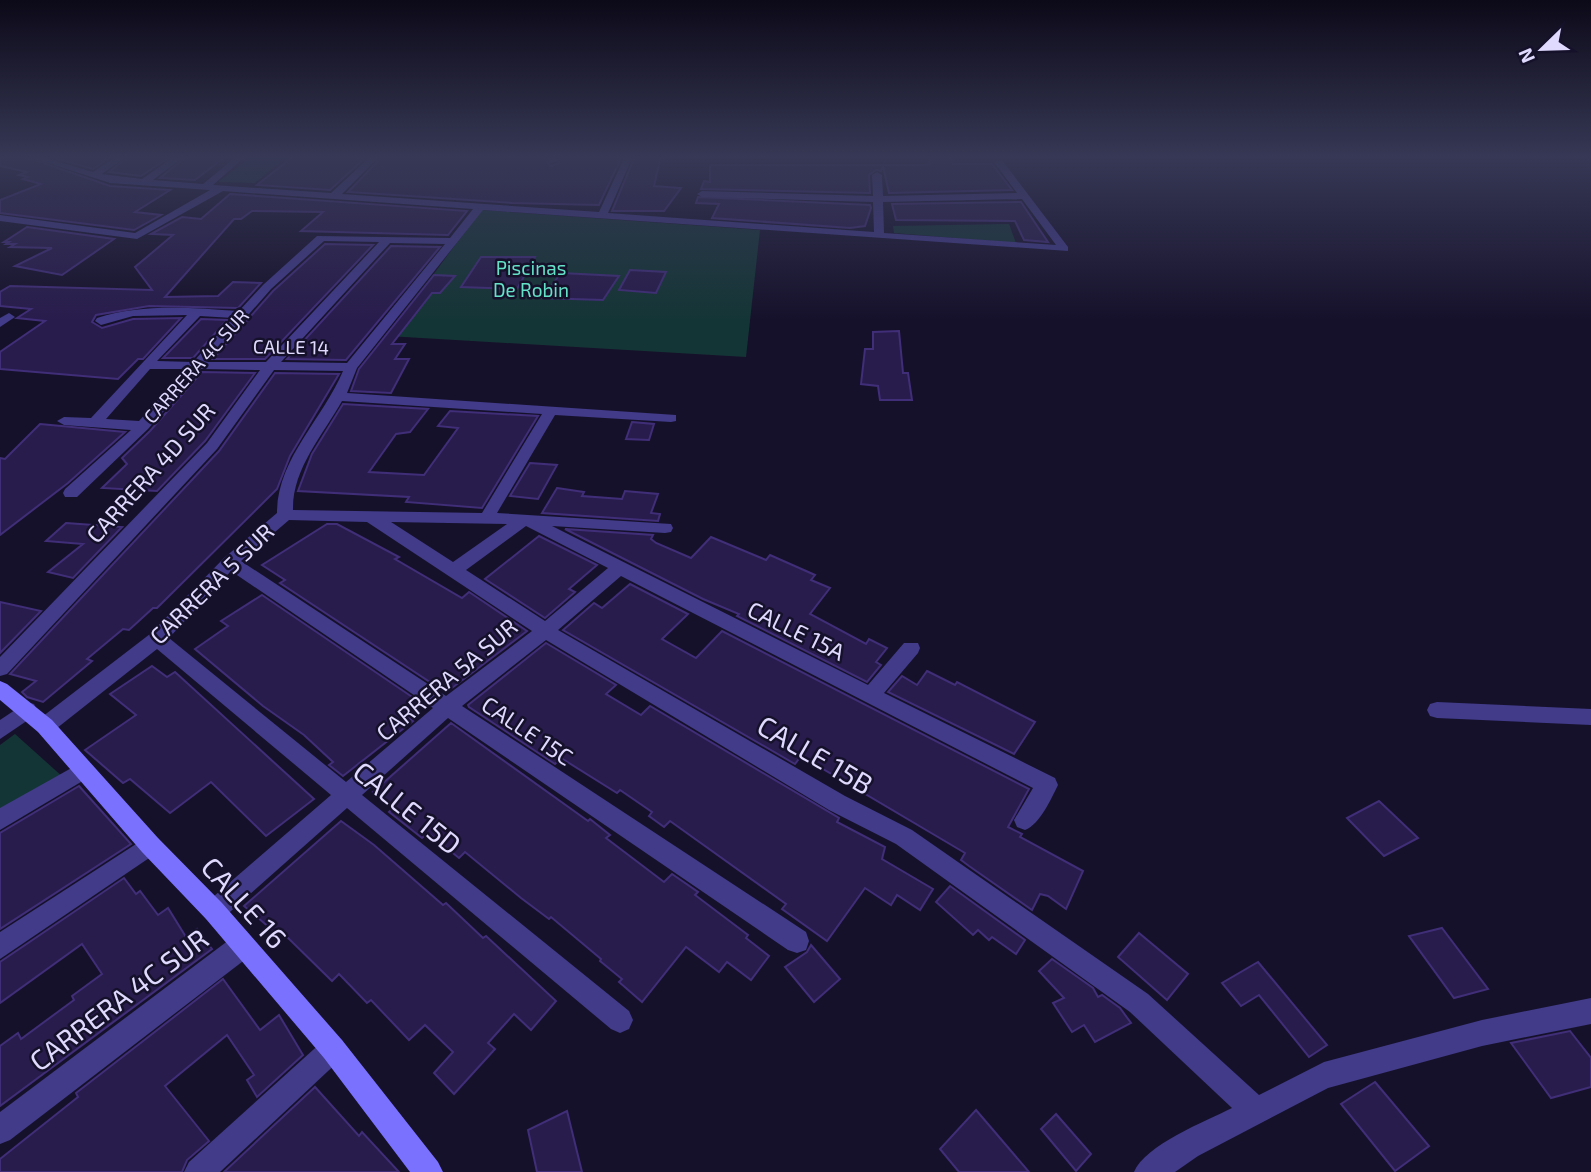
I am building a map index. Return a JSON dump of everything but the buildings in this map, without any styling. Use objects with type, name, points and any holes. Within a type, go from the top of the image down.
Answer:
[{"type":"street","points":[[0,218],[137,236],[181,211]]},
{"type":"street","name":"CARRERA 5 SUR","points":[[46,726],[157,639],[230,562],[285,515],[283,502],[305,448],[338,397],[351,367],[477,211]]},
{"type":"street","points":[[530,211],[1064,249],[1036,211]]},
{"type":"street","points":[[602,216],[604,211]]},
{"type":"street","points":[[879,211],[879,235]]},
{"type":"street","name":"CARRERA 4C SUR","points":[[71,493],[143,426],[267,287],[321,238],[387,240]]},
{"type":"street","points":[[387,240],[454,241]]},
{"type":"street","name":"CARRERA 4D SUR","points":[[0,669],[212,446],[270,366],[387,240]]},
{"type":"street","points":[[101,321],[113,315],[142,312],[242,315]]},
{"type":"street","points":[[95,423],[197,313]]},
{"type":"street","name":"CALLE 14","points":[[146,365],[351,367]]},
{"type":"street","points":[[338,397],[671,418]]},
{"type":"street","points":[[486,519],[552,409]]},
{"type":"street","points":[[64,421],[143,426]]},
{"type":"street","points":[[285,515],[525,519],[665,528]]},
{"type":"street","name":"CALLE 15B","points":[[373,518],[546,630],[837,803],[904,838],[1032,925],[1139,1003],[1256,1111]]},
{"type":"street","points":[[453,571],[525,519]]},
{"type":"street","name":"CALLE 15A","points":[[525,519],[618,569],[1046,785],[1025,820]]},
{"type":"street","name":"CALLE 15C","points":[[230,562],[797,941]]},
{"type":"street","name":"CARRERA 5A SUR","points":[[214,911],[447,707],[546,630],[618,569]]},
{"type":"street","name":"CALLE 15D","points":[[157,639],[620,1020]]},
{"type":"street","points":[[871,695],[911,648]]},
{"type":"street","name":"CALLE 16","points":[[0,689],[46,726],[150,845],[214,911],[332,1049],[428,1172]]},
{"type":"street","points":[[0,731],[27,709]]},
{"type":"street","points":[[1437,710],[1591,717]]},
{"type":"street","points":[[0,820],[84,770]]},
{"type":"street","points":[[0,947],[150,845]]},
{"type":"street","name":"CARRERA 4C SUR","points":[[0,1130],[242,946]]},
{"type":"street","points":[[1149,1172],[1188,1146],[1324,1076],[1482,1033],[1591,1011]]},
{"type":"street","points":[[199,1172],[332,1049]]},
{"type":"green space","name":"Piscinas De Robin","points":[[480,211],[760,230],[746,357],[388,336]]},
{"type":"green space","points":[[1009,224],[1016,243],[894,233],[893,226]]},
{"type":"green space","points":[[15,734],[64,778],[0,815],[0,745]]}]
